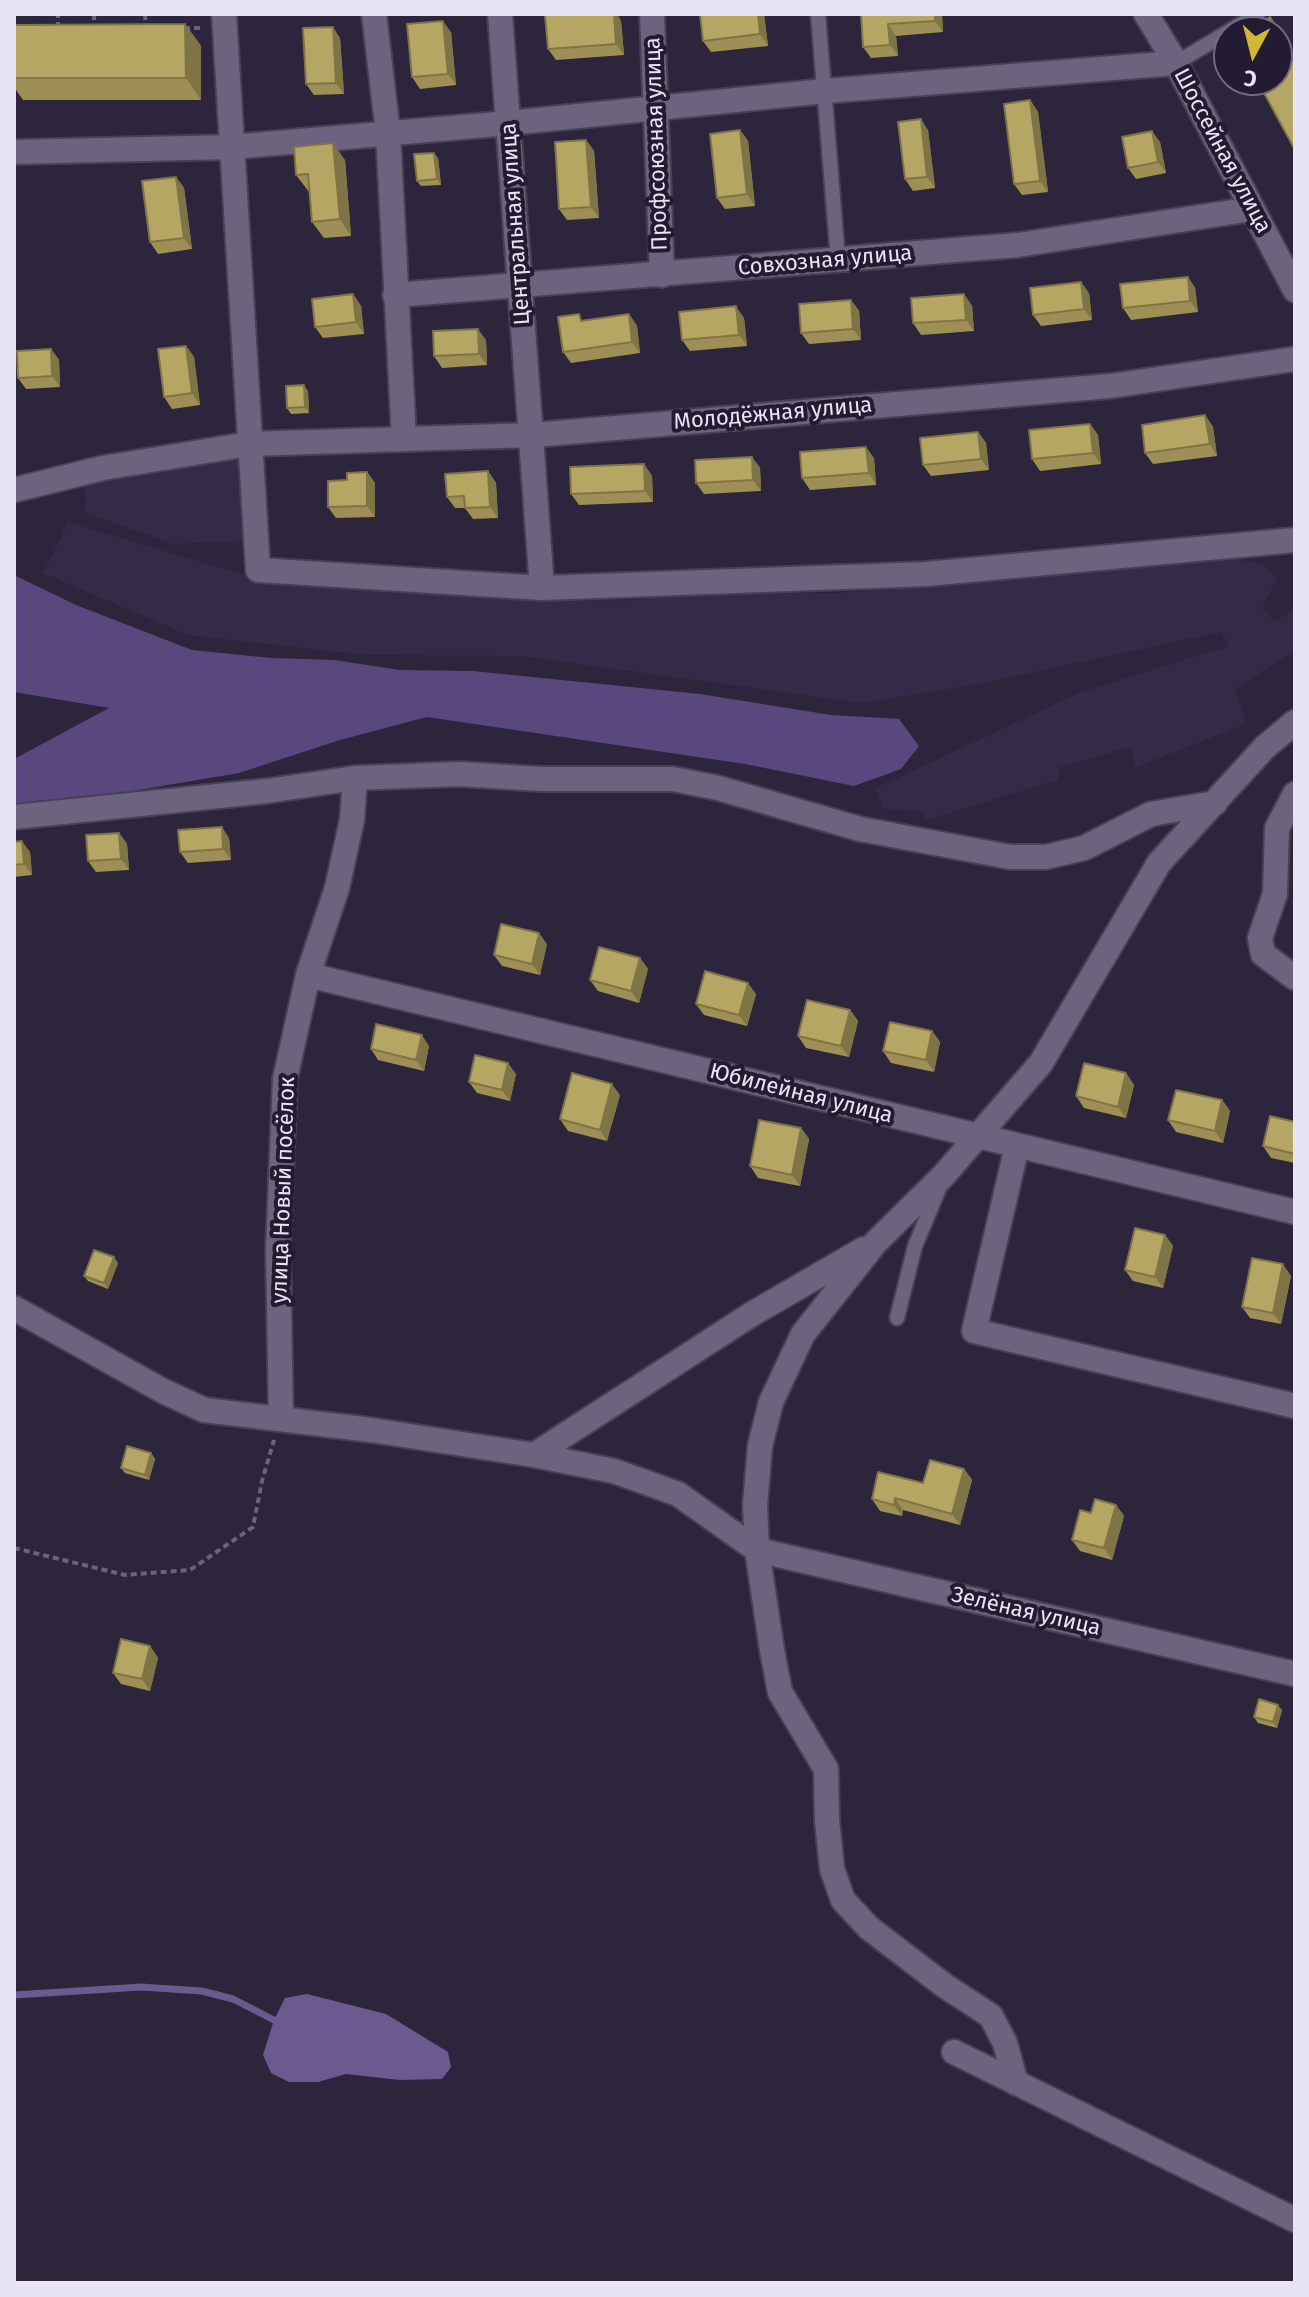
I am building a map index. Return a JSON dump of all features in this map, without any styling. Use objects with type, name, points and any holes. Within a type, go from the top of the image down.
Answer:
[{"type":"street","points":[[374,14],[388,133],[404,439]]},
{"type":"street","name":"Центральная улица","points":[[500,14],[542,588]]},
{"type":"street","name":"Профсоюзная улица","points":[[652,14],[662,275]]},
{"type":"street","name":"Шоссейная улица","points":[[1146,14],[1176,63],[1295,290]]},
{"type":"street","points":[[224,21],[258,570],[542,588],[926,574],[1295,540]]},
{"type":"street","points":[[14,152],[231,147],[825,91],[1176,63]]},
{"type":"street","name":"Совхозная улица","points":[[395,295],[1018,245],[1252,209]]},
{"type":"street","name":"Молодёжная улица","points":[[14,490],[103,468],[249,444],[533,435],[1110,386],[1295,359]]},
{"type":"street","points":[[1016,2083],[1005,2043],[991,2016],[945,1986],[869,1928],[843,1900],[832,1869],[826,1769],[780,1692],[757,1550],[755,1505],[760,1446],[771,1402],[803,1334],[876,1242],[944,1175],[1041,1063],[1159,863],[1265,747],[1295,722]]},
{"type":"street","points":[[14,817],[267,791],[355,778],[459,774],[541,779],[673,779],[718,788],[860,829],[1010,857],[1046,857],[1084,848],[1151,814],[1215,803]]},
{"type":"street","name":"улица Новый посёлок","points":[[281,1419],[278,1250],[285,1079],[308,975],[337,888],[352,820],[355,778]]},
{"type":"street","points":[[1295,794],[1277,828],[1275,894],[1260,938],[1263,954],[1295,978]]},
{"type":"street","name":"Юбилейная улица","points":[[308,975],[1295,1212]]},
{"type":"street","points":[[1017,1146],[974,1331],[1295,1406]]},
{"type":"street","points":[[534,1455],[752,1314],[876,1242]]},
{"type":"street","points":[[14,1308],[163,1391],[204,1410],[371,1430],[534,1455],[614,1471],[678,1494],[757,1550]]},
{"type":"street","name":"Зелёная улица","points":[[757,1550],[1295,1674]]},
{"type":"street","points":[[954,2052],[1295,2220]]},
{"type":"lane","points":[[818,14],[838,260]]},
{"type":"lane","points":[[1176,63],[1258,14]]},
{"type":"lane","points":[[897,1318],[915,1246],[944,1175]]},
{"type":"path","points":[[58,14],[58,38]]},
{"type":"path","points":[[94,14],[94,29]]},
{"type":"path","points":[[145,14],[146,29]]},
{"type":"path","points":[[171,28],[224,21]]},
{"type":"path","points":[[133,29],[157,28]]},
{"type":"path","points":[[82,30],[107,29]]},
{"type":"path","points":[[58,30],[70,30]]},
{"type":"path","points":[[14,1548],[125,1575],[190,1570],[253,1527],[262,1481],[281,1419]]},
{"type":"shaded area","points":[[241,459],[245,541],[173,544],[86,513],[84,480]]},
{"type":"shaded area","points":[[68,522],[241,574],[282,583],[571,601],[645,600],[648,593],[833,593],[970,584],[1219,556],[1262,564],[1277,578],[1262,608],[1275,621],[1295,609],[1295,651],[1235,689],[1246,724],[1136,767],[1130,747],[1058,768],[1058,780],[926,820],[921,811],[883,809],[876,788],[1081,692],[1229,646],[1221,632],[984,683],[863,703],[520,656],[367,655],[188,635],[43,573]]},
{"type":"shaded area","points":[[14,575],[76,605],[192,650],[271,658],[334,660],[400,670],[473,671],[700,694],[831,715],[899,719],[919,746],[901,769],[854,786],[745,764],[427,717],[340,740],[239,773],[14,811],[14,759],[109,708],[14,692]]},
{"type":"shaded area","points":[[307,1994],[386,2014],[448,2052],[451,2067],[442,2079],[400,2080],[346,2074],[318,2082],[289,2082],[271,2073],[263,2055],[274,2020],[285,1998]]},
{"type":"building","points":[[614,14],[616,44],[548,49],[545,15]]},
{"type":"building","points":[[700,14],[758,14],[760,34],[703,41]]},
{"type":"building","points":[[861,14],[935,14],[935,21],[888,24],[890,45],[863,47]]},
{"type":"building","points":[[443,21],[448,74],[412,77],[407,24]]},
{"type":"building","points":[[185,24],[186,78],[14,78],[14,25]]},
{"type":"building","points":[[333,27],[336,83],[306,84],[303,28]]},
{"type":"building","points":[[1293,59],[1295,63],[1295,150],[1266,96],[1293,96]]},
{"type":"building","points":[[1030,100],[1040,181],[1014,184],[1004,104]]},
{"type":"building","points":[[921,119],[927,177],[905,179],[898,122]]},
{"type":"building","points":[[740,130],[747,194],[717,198],[710,134]]},
{"type":"building","points":[[1152,131],[1158,162],[1128,168],[1122,137]]},
{"type":"building","points":[[586,140],[591,207],[559,209],[555,142]]},
{"type":"building","points":[[333,143],[340,219],[312,222],[308,174],[296,175],[294,147]]},
{"type":"building","points":[[434,153],[437,179],[417,181],[414,154]]},
{"type":"building","points":[[176,177],[184,238],[150,242],[142,181]]},
{"type":"building","points":[[1188,277],[1190,301],[1123,308],[1120,284]]},
{"type":"building","points":[[1081,282],[1084,309],[1033,315],[1030,288]]},
{"type":"building","points":[[353,294],[356,322],[315,327],[312,299]]},
{"type":"building","points":[[964,294],[966,320],[913,323],[911,298]]},
{"type":"building","points":[[851,300],[853,329],[801,333],[799,304]]},
{"type":"building","points":[[736,306],[739,335],[682,340],[679,312]]},
{"type":"building","points":[[579,314],[581,321],[629,314],[632,342],[563,352],[558,317]]},
{"type":"building","points":[[478,329],[479,354],[434,356],[433,331]]},
{"type":"building","points":[[186,346],[192,393],[164,397],[158,349]]},
{"type":"building","points":[[51,349],[52,376],[18,378],[17,351]]},
{"type":"building","points":[[304,385],[305,407],[287,408],[286,386]]},
{"type":"building","points":[[1205,415],[1210,444],[1145,453],[1142,425]]},
{"type":"building","points":[[1090,424],[1093,453],[1032,459],[1029,430]]},
{"type":"building","points":[[978,432],[981,459],[923,465],[920,438]]},
{"type":"building","points":[[866,447],[869,473],[802,478],[800,452]]},
{"type":"building","points":[[752,457],[753,480],[696,483],[695,460]]},
{"type":"building","points":[[644,464],[645,491],[571,494],[570,467]]},
{"type":"building","points":[[488,471],[490,507],[465,508],[464,496],[447,497],[445,474]]},
{"type":"building","points":[[367,472],[367,506],[328,507],[328,481],[347,480],[347,473]]},
{"type":"building","points":[[222,827],[223,849],[180,852],[178,830]]},
{"type":"building","points":[[119,833],[121,859],[88,861],[86,835]]},
{"type":"building","points":[[22,841],[24,864],[14,865],[14,842]]},
{"type":"building","points":[[501,924],[539,933],[532,964],[494,955]]},
{"type":"building","points":[[599,947],[640,958],[631,991],[590,980]]},
{"type":"building","points":[[705,971],[748,983],[739,1015],[696,1004]]},
{"type":"building","points":[[807,1000],[850,1010],[841,1046],[798,1036]]},
{"type":"building","points":[[890,1022],[932,1031],[926,1060],[883,1051]]},
{"type":"building","points":[[376,1024],[422,1035],[416,1060],[371,1049]]},
{"type":"building","points":[[475,1055],[508,1063],[502,1090],[469,1082]]},
{"type":"building","points":[[1084,1063],[1126,1073],[1118,1107],[1076,1096]]},
{"type":"building","points":[[572,1073],[612,1084],[600,1130],[560,1119]]},
{"type":"building","points":[[1176,1090],[1222,1100],[1215,1131],[1168,1120]]},
{"type":"building","points":[[1270,1116],[1295,1122],[1295,1154],[1263,1146]]},
{"type":"building","points":[[759,1120],[801,1128],[792,1175],[750,1166]]},
{"type":"building","points":[[1135,1228],[1165,1235],[1155,1277],[1125,1270]]},
{"type":"building","points":[[94,1250],[114,1257],[104,1283],[84,1276]]},
{"type":"building","points":[[1252,1258],[1283,1264],[1273,1313],[1242,1307]]},
{"type":"building","points":[[127,1446],[151,1453],[145,1475],[121,1468]]},
{"type":"building","points":[[930,1460],[964,1469],[952,1514],[895,1498],[894,1505],[872,1499],[878,1472],[923,1483]]},
{"type":"building","points":[[1095,1499],[1116,1505],[1104,1548],[1072,1540],[1080,1510],[1091,1513]]},
{"type":"building","points":[[121,1639],[150,1646],[142,1679],[113,1673]]},
{"type":"building","points":[[1259,1699],[1278,1705],[1273,1722],[1254,1717]]},
{"type":"waterway","points":[[14,1995],[141,1987],[202,1991],[233,1999],[274,2020]]}]
